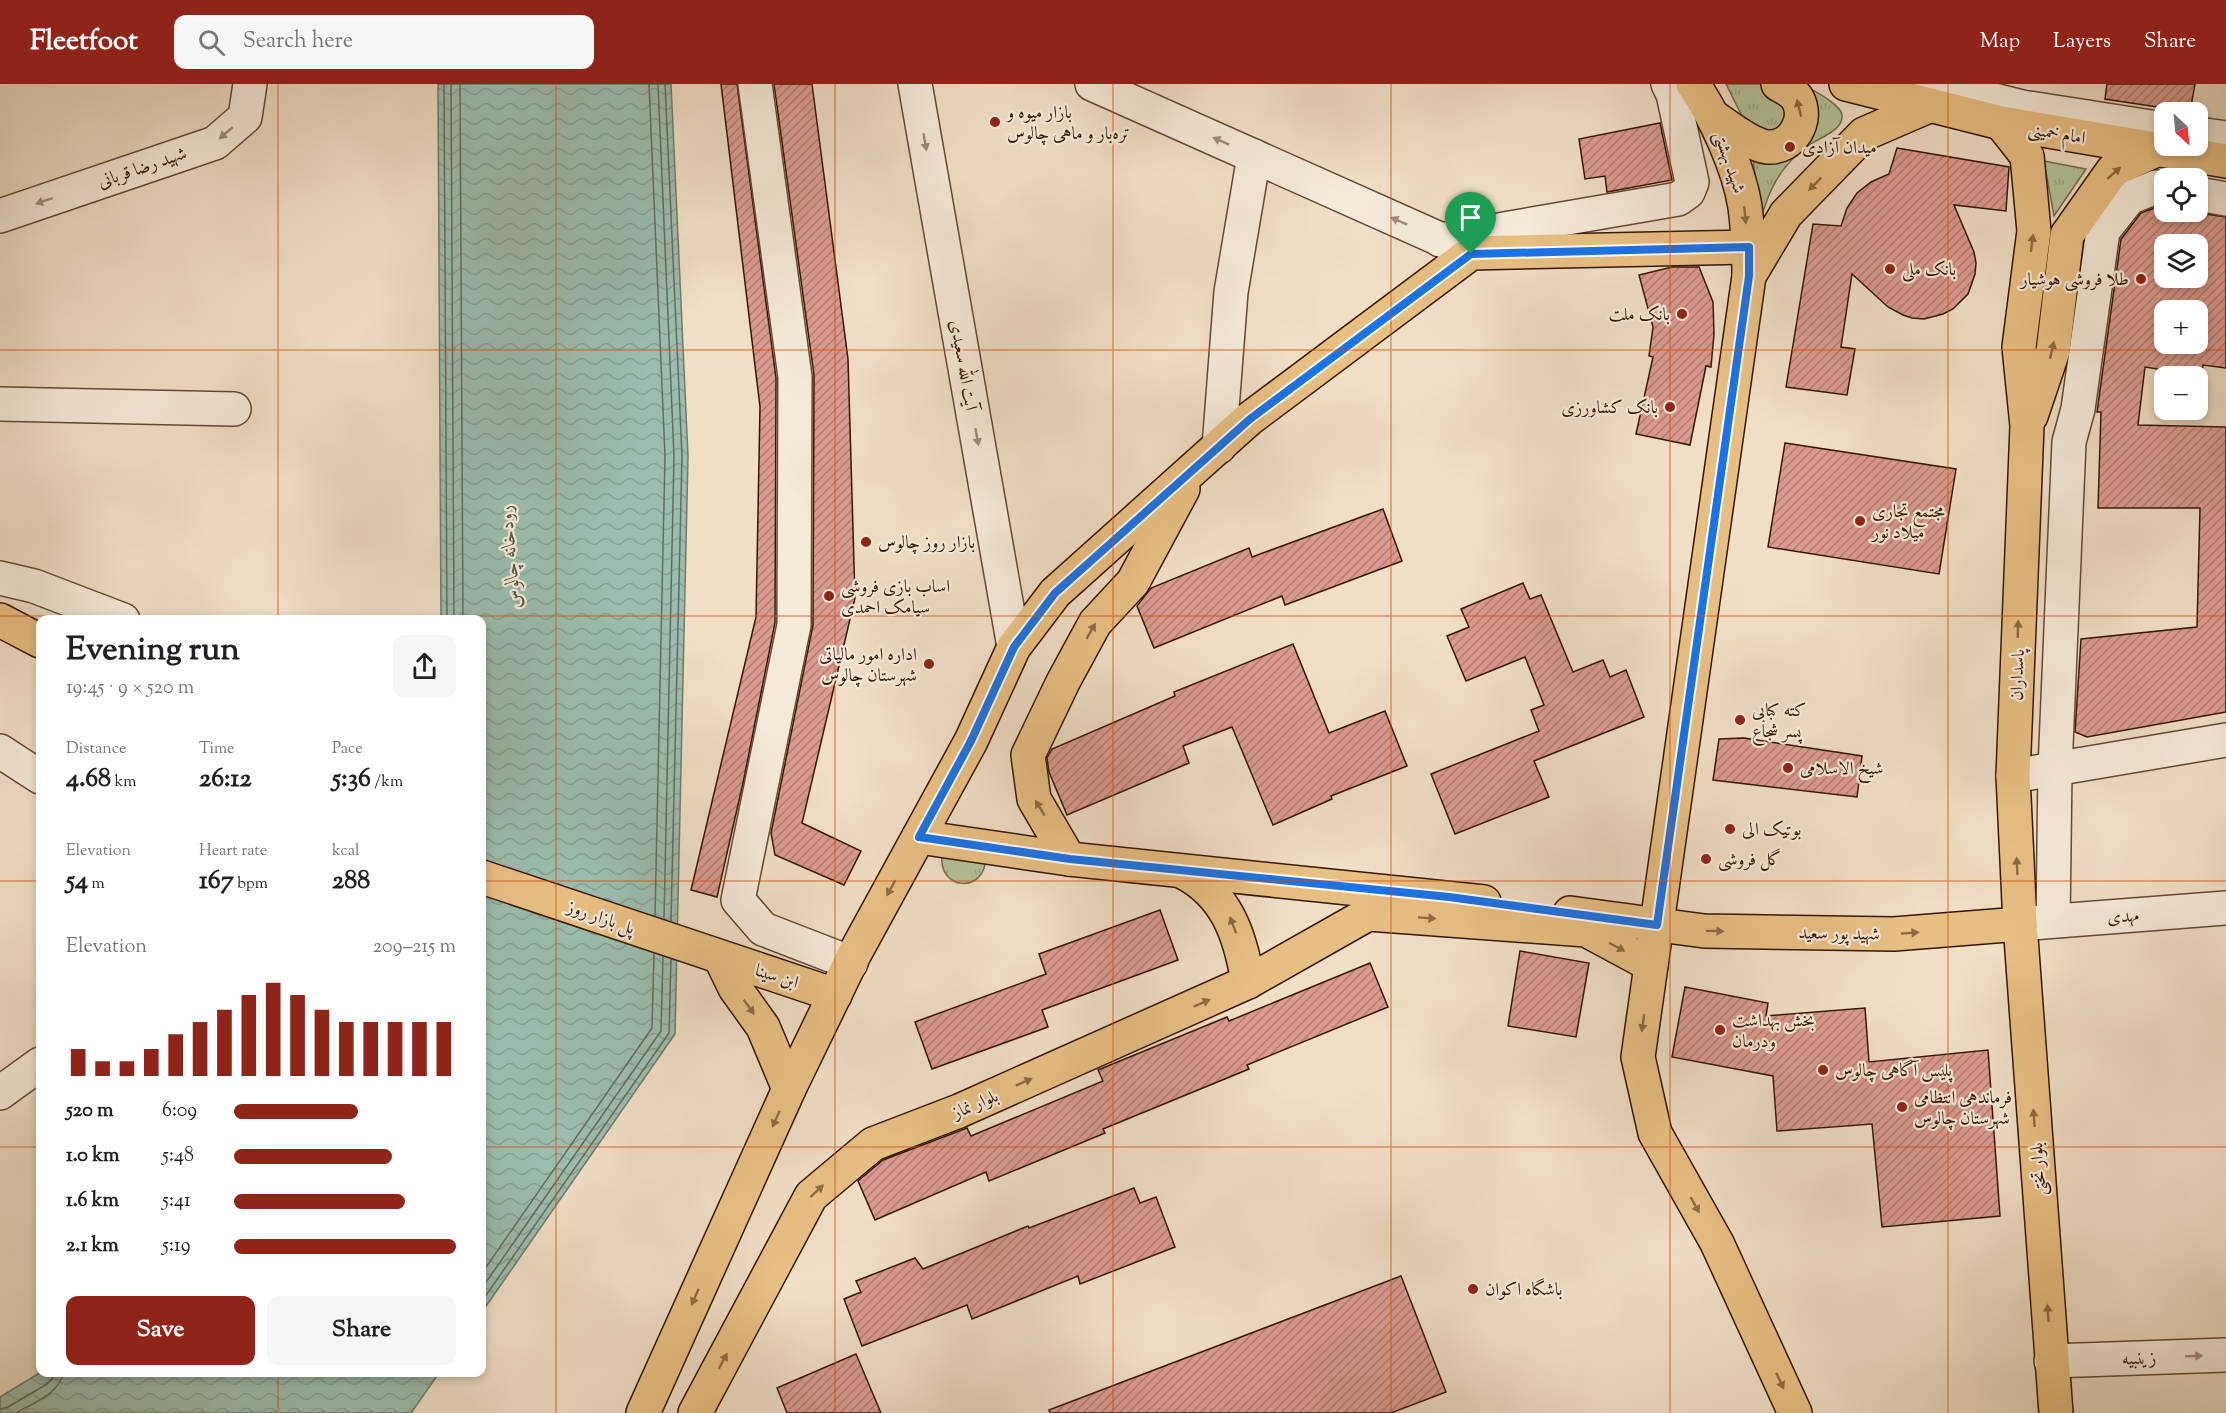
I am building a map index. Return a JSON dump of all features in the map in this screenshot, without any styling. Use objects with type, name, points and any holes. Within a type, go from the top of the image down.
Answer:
[{"type":"main road","name":"شهید بهشتی","points":[[1693,84],[1714,117],[1729,155],[1744,205],[1749,262]]},
{"type":"main road","points":[[1714,117],[1757,144],[1766,147],[1786,142],[1799,128],[1801,108],[1797,98],[1778,84]]},
{"type":"main road","points":[[1846,84],[1892,90]]},
{"type":"main road","name":"امام خمینی","points":[[1892,90],[1931,95],[2001,123],[2154,138]]},
{"type":"main road","points":[[1795,1413],[1717,1243],[1655,1133],[1638,1058],[1749,262],[1786,214],[1864,134],[1931,95]]},
{"type":"main road","points":[[2001,123],[2027,156],[2034,231],[2019,346],[2027,426]]},
{"type":"main road","points":[[2027,426],[2053,351],[2067,235],[2113,170],[2154,143]]},
{"type":"main road","name":"امام خمینی","points":[[2208,155],[2226,161]]},
{"type":"main road","points":[[643,1413],[789,1089],[850,963],[971,741],[1014,647],[1055,593],[1250,419],[1471,254],[1749,262]]},
{"type":"main road","name":"پاسداران","points":[[2020,924],[2013,776],[2027,426]]},
{"type":"main road","points":[[1070,859],[1034,799],[1028,755],[1063,682],[1095,623],[1133,582],[1207,457]]},
{"type":"main road","points":[[0,620],[36,640]]},
{"type":"main road","name":"شهید پور سعید","points":[[919,837],[1070,859],[1449,897],[1704,931],[1894,934],[2020,924]]},
{"type":"main road","points":[[1179,870],[1209,888],[1229,917],[1239,943],[1248,982]]},
{"type":"main road","name":"پل بازار روز","points":[[486,878],[720,957]]},
{"type":"main road","name":"بلوار نماز","points":[[695,1413],[811,1196],[873,1144],[959,1111],[1248,982],[1368,914],[1586,930],[1651,965]]},
{"type":"main road","name":"بلوار تختی","points":[[2020,924],[2056,1413]]},
{"type":"main road","points":[[720,957],[735,988],[763,1027],[789,1089]]},
{"type":"main road","name":"ابن سینا","points":[[720,957],[834,995]]},
{"type":"street","name":"شهید رضا قربانی","points":[[0,216],[215,143],[245,117],[250,84]]},
{"type":"street","points":[[755,84],[795,377],[794,625],[738,900],[763,928],[850,963]]},
{"type":"street","name":"آیت الله سعیدی","points":[[915,84],[1014,647]]},
{"type":"street","points":[[1092,84],[1471,254]]},
{"type":"street","points":[[1440,240],[1678,199],[1688,192],[1692,182],[1673,94],[1668,84]]},
{"type":"street","points":[[1931,95],[2022,107],[2154,138]]},
{"type":"street","points":[[2208,135],[2226,138]]},
{"type":"street","points":[[1207,457],[1254,156]]},
{"type":"street","points":[[2053,921],[2055,769],[2070,442],[2078,409],[2103,231],[2129,198],[2154,188]]},
{"type":"street","points":[[2208,196],[2226,199]]},
{"type":"street","points":[[0,404],[234,409]]},
{"type":"street","points":[[0,578],[34,586],[110,615]]},
{"type":"street","points":[[2013,776],[2226,740]]},
{"type":"street","points":[[0,751],[36,774]]},
{"type":"street","name":"مهدی","points":[[2020,924],[2226,908]]},
{"type":"street","points":[[0,1093],[36,1067]]},
{"type":"street","name":"زینبیه","points":[[2051,1361],[2226,1355]]},
{"type":"green space","points":[[1726,84],[1760,84],[1791,109],[1776,135],[1747,126]]},
{"type":"green space","points":[[1802,84],[1837,106],[1842,120],[1830,133],[1799,153],[1783,170],[1767,200],[1760,223],[1753,158],[1777,159]]},
{"type":"green space","points":[[2044,161],[2086,169],[2054,216]]},
{"type":"green space","points":[[942,855],[986,857],[984,869],[978,878],[971,882],[954,881],[943,867]]},
{"type":"water","name":"رودخانه چالوس","points":[[438,84],[671,84],[688,456],[675,1034],[486,1306],[486,615],[441,615]]},
{"type":"water","points":[[36,1375],[36,1377],[436,1377],[411,1413],[0,1413],[0,1397]]},
{"type":"building","points":[[721,84],[737,84],[776,378],[775,623],[743,783],[717,897],[691,890],[756,617],[760,407]]},
{"type":"building","points":[[774,84],[812,84],[848,359],[855,598],[802,823],[861,851],[844,885],[775,855],[771,833],[813,625],[814,375]]},
{"type":"building","points":[[2107,84],[2195,84],[2192,102],[2154,102],[2154,106],[2105,99]]},
{"type":"building","points":[[1660,123],[1672,180],[1607,192],[1605,176],[1585,179],[1579,139]]},
{"type":"building","name":"بانک ملی","points":[[1897,148],[2009,167],[2006,211],[1954,205],[1974,252],[1976,263],[1968,294],[1953,309],[1943,314],[1924,319],[1912,318],[1888,307],[1852,274],[1841,347],[1855,349],[1847,395],[1786,387],[1813,224],[1841,226],[1847,208],[1857,193],[1871,182],[1889,174]]},
{"type":"building","points":[[2154,208],[2154,222],[2208,222],[2208,214],[2226,217],[2226,368],[2203,365],[2145,367],[2138,425],[2226,427],[2226,712],[2087,737],[2075,732],[2081,639],[2197,627],[2200,508],[2098,508],[2101,412],[2097,412],[2121,239],[2141,213]]},
{"type":"building","points":[[1672,267],[1699,267],[1713,302],[1714,334],[1711,367],[1706,366],[1690,445],[1636,434],[1653,357],[1649,356],[1653,327],[1639,275]]},
{"type":"building","name":"مجتمع تجاری میلاد نور","points":[[1785,443],[1956,469],[1939,574],[1768,547]]},
{"type":"building","points":[[1383,509],[1402,561],[1285,605],[1282,596],[1154,648],[1137,606],[1151,588],[1249,548],[1252,557]]},
{"type":"building","points":[[1523,583],[1530,599],[1541,595],[1573,672],[1603,660],[1610,677],[1626,670],[1644,717],[1534,761],[1549,797],[1455,834],[1431,774],[1539,731],[1531,710],[1544,705],[1525,657],[1466,681],[1447,636],[1469,627],[1461,609]]},
{"type":"building","points":[[1293,644],[1329,733],[1385,711],[1407,766],[1331,796],[1332,799],[1273,825],[1232,727],[1183,746],[1189,763],[1067,815],[1049,772],[1047,758],[1052,749],[1175,696],[1174,692]]},
{"type":"building","name":"شیخ الاسلامی","points":[[1744,738],[1862,756],[1857,797],[1713,780],[1719,739]]},
{"type":"building","points":[[1160,910],[1178,960],[1042,1010],[1048,1027],[932,1069],[915,1022],[1046,974],[1039,954]]},
{"type":"building","points":[[1520,951],[1589,963],[1576,1037],[1508,1026]]},
{"type":"building","points":[[1370,963],[1388,1007],[1247,1065],[1249,1069],[1103,1129],[1105,1133],[989,1181],[986,1172],[875,1220],[858,1181],[883,1160],[967,1128],[971,1136],[1103,1081],[1098,1070],[1227,1017],[1229,1021]]},
{"type":"building","points":[[1685,987],[1768,1003],[1766,1016],[1865,1008],[1869,1062],[1988,1050],[2000,1216],[1882,1227],[1872,1124],[1777,1131],[1773,1076],[1672,1057]]},
{"type":"building","points":[[1134,1188],[1140,1203],[1156,1197],[1175,1247],[1080,1284],[1078,1276],[972,1319],[967,1305],[862,1346],[844,1299],[861,1292],[856,1281],[915,1258],[923,1269],[1028,1226],[1029,1228]]},
{"type":"building","points":[[1401,1276],[1446,1392],[1391,1413],[1050,1413],[1049,1410]]},
{"type":"building","points":[[856,1354],[881,1413],[787,1413],[777,1388]]},
{"type":"place","name":"بازار میوه و تره‌بار و ماهی چالوس","points":[[995,122]]},
{"type":"place","name":"میدان آزادی","points":[[1790,147]]},
{"type":"place","name":"بانک ملی","points":[[1890,269]]},
{"type":"place","name":"طلا فروشی هوشیار","points":[[2141,279]]},
{"type":"place","name":"بانک ملت","points":[[1682,314]]},
{"type":"place","name":"بانک کشاورزی","points":[[1670,407]]},
{"type":"place","name":"مجتمع تجاری میلاد نور","points":[[1860,521]]},
{"type":"place","name":"بازار روز چالوس","points":[[866,542]]},
{"type":"place","name":"اساب بازی فروشی سیامک احمدی","points":[[829,596]]},
{"type":"place","name":"اداره امور مالیاتی شهرستان چالوس","points":[[929,664]]},
{"type":"place","name":"کته کبابی پسر شجاع","points":[[1740,720]]},
{"type":"place","name":"شیخ الاسلامی","points":[[1788,768]]},
{"type":"place","name":"بوتیک الی","points":[[1730,829]]},
{"type":"place","name":"گل فروشی","points":[[1706,859]]},
{"type":"place","name":"بخش بهداشت ودرمان","points":[[1720,1030]]},
{"type":"place","name":"پلیس آگاهی چالوس","points":[[1823,1070]]},
{"type":"place","name":"فرماندهی انتظامی شهرستان چالوس","points":[[1902,1107]]},
{"type":"place","name":"باشگاه اکوان","points":[[1473,1289]]},
{"type":"route","points":[[1749,247],[1749,276],[1657,925],[1449,897],[1070,859],[919,837],[971,741],[1014,647],[1055,593],[1250,419],[1471,254],[1749,247]]}]
